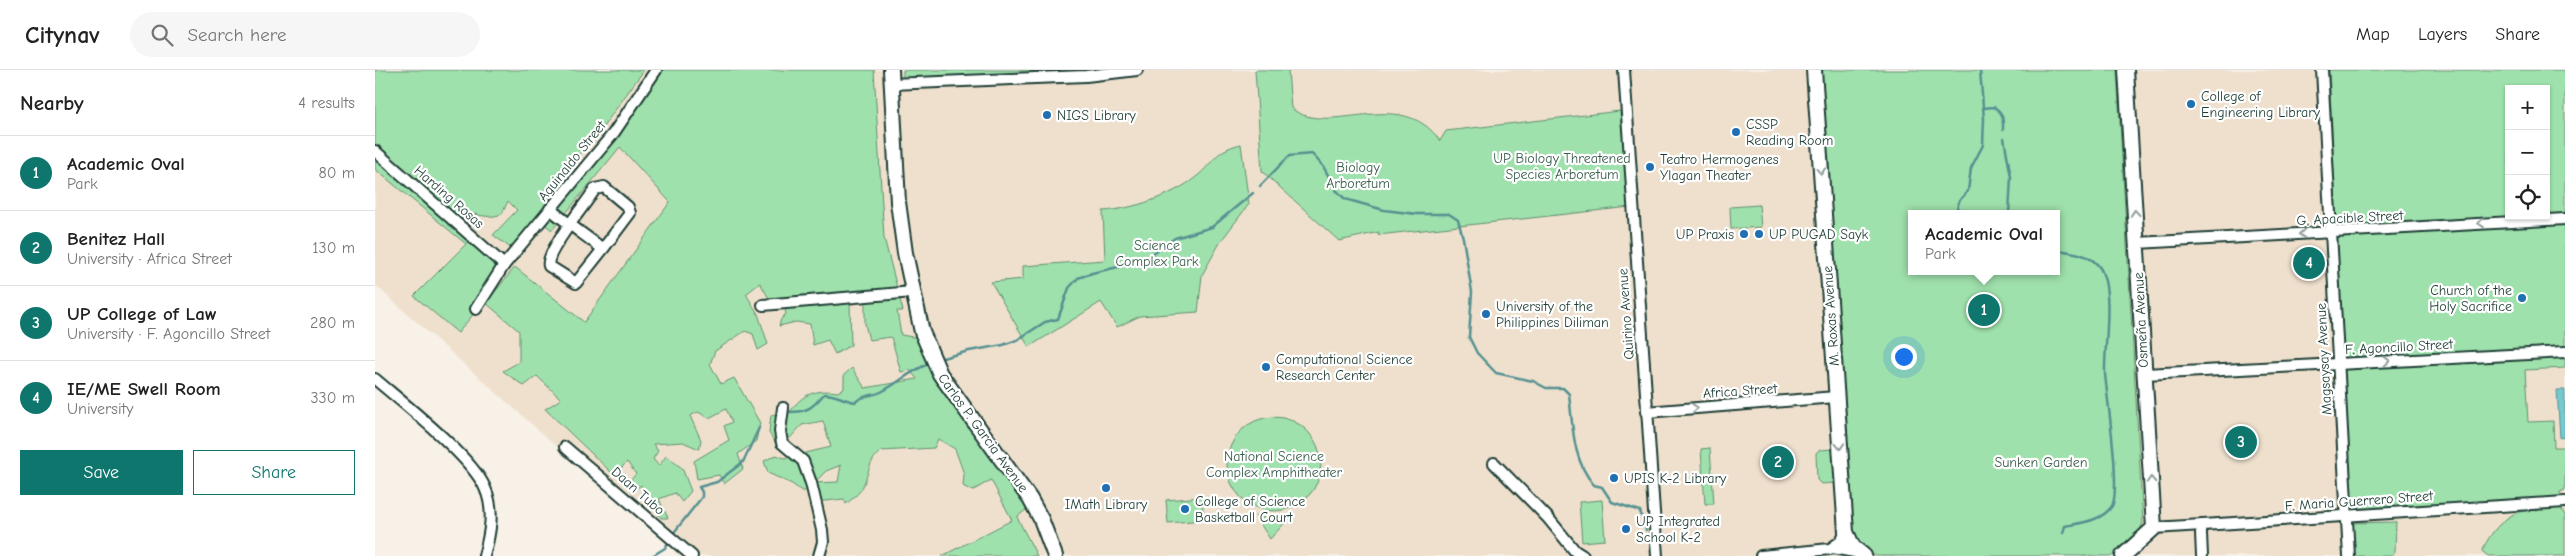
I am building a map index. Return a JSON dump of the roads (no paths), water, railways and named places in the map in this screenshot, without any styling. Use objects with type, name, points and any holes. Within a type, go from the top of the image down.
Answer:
[{"type":"street","name":"Aguinaldo Street","points":[[476,309],[504,265],[613,134],[656,70]]},
{"type":"street","name":"Carlos P. Garcia Avenue","points":[[891,70],[898,202],[913,292],[922,332],[939,374],[1025,492],[1041,519],[1055,556]]},
{"type":"street","points":[[891,84],[1087,76],[1137,70]]},
{"type":"street","name":"Quirino Avenue","points":[[1623,70],[1657,556]]},
{"type":"street","name":"M. Roxas Avenue","points":[[1814,70],[1846,532],[1849,542],[1862,554]]},
{"type":"street","name":"Osmeña Avenue","points":[[2126,70],[2154,528]]},
{"type":"street","name":"Magsaysay Avenue","points":[[2322,70],[2349,556]]},
{"type":"street","name":"Harding Rosas","points":[[375,151],[504,265]]},
{"type":"street","points":[[604,188],[626,204],[630,213],[576,283],[549,266],[549,257],[570,224],[595,189],[604,188]]},
{"type":"street","points":[[550,209],[603,249]]},
{"type":"street","name":"G. Apacible Street","points":[[2137,244],[2565,219]]},
{"type":"street","points":[[763,305],[807,299],[913,292]]},
{"type":"street","name":"F. Agoncillo Street","points":[[2145,374],[2565,352]]},
{"type":"street","points":[[375,378],[429,426],[477,474],[486,489],[490,511],[489,538],[484,556]]},
{"type":"street","name":"Africa Street","points":[[1646,412],[1836,397]]},
{"type":"street","points":[[783,408],[780,431],[783,443],[803,461],[811,483],[822,530],[823,542],[819,556]]},
{"type":"street","name":"Daan Tubo","points":[[565,447],[692,556]]},
{"type":"street","points":[[1494,463],[1548,518],[1575,551],[1583,556]]},
{"type":"street","name":"F. Maria Guerrero Street","points":[[2154,528],[2565,502]]},
{"type":"street","points":[[2123,556],[2154,528]]},
{"type":"street","points":[[1833,548],[1840,542],[1846,532]]},
{"type":"street","points":[[2201,533],[2203,556]]},
{"type":"street","points":[[1761,556],[1797,554],[1833,548],[1862,554]]},
{"type":"water","points":[[2557,390],[2565,390],[2565,437],[2560,438]]},
{"type":"waterway","points":[[1957,210],[1959,201],[1968,191],[1971,168],[1983,145],[1984,119],[1980,70]]},
{"type":"waterway","points":[[1984,108],[1994,107],[2000,112],[2003,120],[2003,130]]},
{"type":"waterway","points":[[2004,138],[2011,177],[2009,210]]},
{"type":"waterway","points":[[1260,186],[1289,156],[1312,154],[1323,166],[1336,190],[1345,199],[1384,210],[1417,214],[1449,214],[1458,220],[1472,292],[1469,337],[1477,353],[1496,373],[1533,381],[1546,388],[1563,388],[1569,394],[1577,454],[1581,465],[1594,485],[1602,487],[1612,502],[1640,511],[1646,530]]},
{"type":"waterway","points":[[939,359],[1003,345],[1017,340],[1045,322],[1058,319],[1069,288],[1078,278],[1140,262],[1175,238],[1212,227],[1253,193]]},
{"type":"waterway","points":[[2060,250],[2081,254],[2096,263],[2100,268],[2107,290],[2105,374],[2113,443],[2115,482],[2112,506],[2108,511],[2097,518],[2065,526],[2063,533]]},
{"type":"waterway","points":[[790,412],[810,408],[824,394],[855,402],[863,397],[881,392],[926,365]]},
{"type":"waterway","points":[[672,535],[702,497],[699,487],[717,482],[743,462],[759,428]]},
{"type":"waterway","points":[[652,556],[665,548],[669,541]]},
{"type":"place","name":"College of Engineering Library","points":[[2191,104]]},
{"type":"place","name":"NIGS Library","points":[[1047,115]]},
{"type":"place","name":"CSSP Reading Room","points":[[1736,132]]},
{"type":"place","name":"Teatro Hermogenes Ylagan Theater","points":[[1650,167]]},
{"type":"place","name":"UP Praxis","points":[[1744,234]]},
{"type":"place","name":"UP PUGAD Sayk","points":[[1759,234]]},
{"type":"place","name":"IE/ME Swell Room","points":[[2309,263]]},
{"type":"place","name":"Church of the Holy Sacrifice","points":[[2522,298]]},
{"type":"place","name":"Academic Oval","points":[[1984,310]]},
{"type":"place","name":"University of the Philippines Diliman","points":[[1486,314]]},
{"type":"place","name":"Computational Science Research Center","points":[[1266,367]]},
{"type":"place","name":"UP College of Law","points":[[2241,442]]},
{"type":"place","name":"Benitez Hall","points":[[1778,462]]},
{"type":"place","name":"UPIS K-2 Library","points":[[1614,478]]},
{"type":"place","name":"IMath Library","points":[[1106,488]]},
{"type":"place","name":"College of Science Basketball Court","points":[[1185,509]]},
{"type":"place","name":"UP Integrated School K-2","points":[[1626,529]]},
{"type":"park label","name":"UP Biology Threatened Species Arboretum","points":[[1562,166]]},
{"type":"park label","name":"Biology Arboretum","points":[[1358,175]]},
{"type":"park label","name":"Science Complex Park","points":[[1157,254]]},
{"type":"park label","name":"Sunken Garden","points":[[2041,462]]},
{"type":"park label","name":"National Science Complex Amphitheater","points":[[1274,464]]}]
